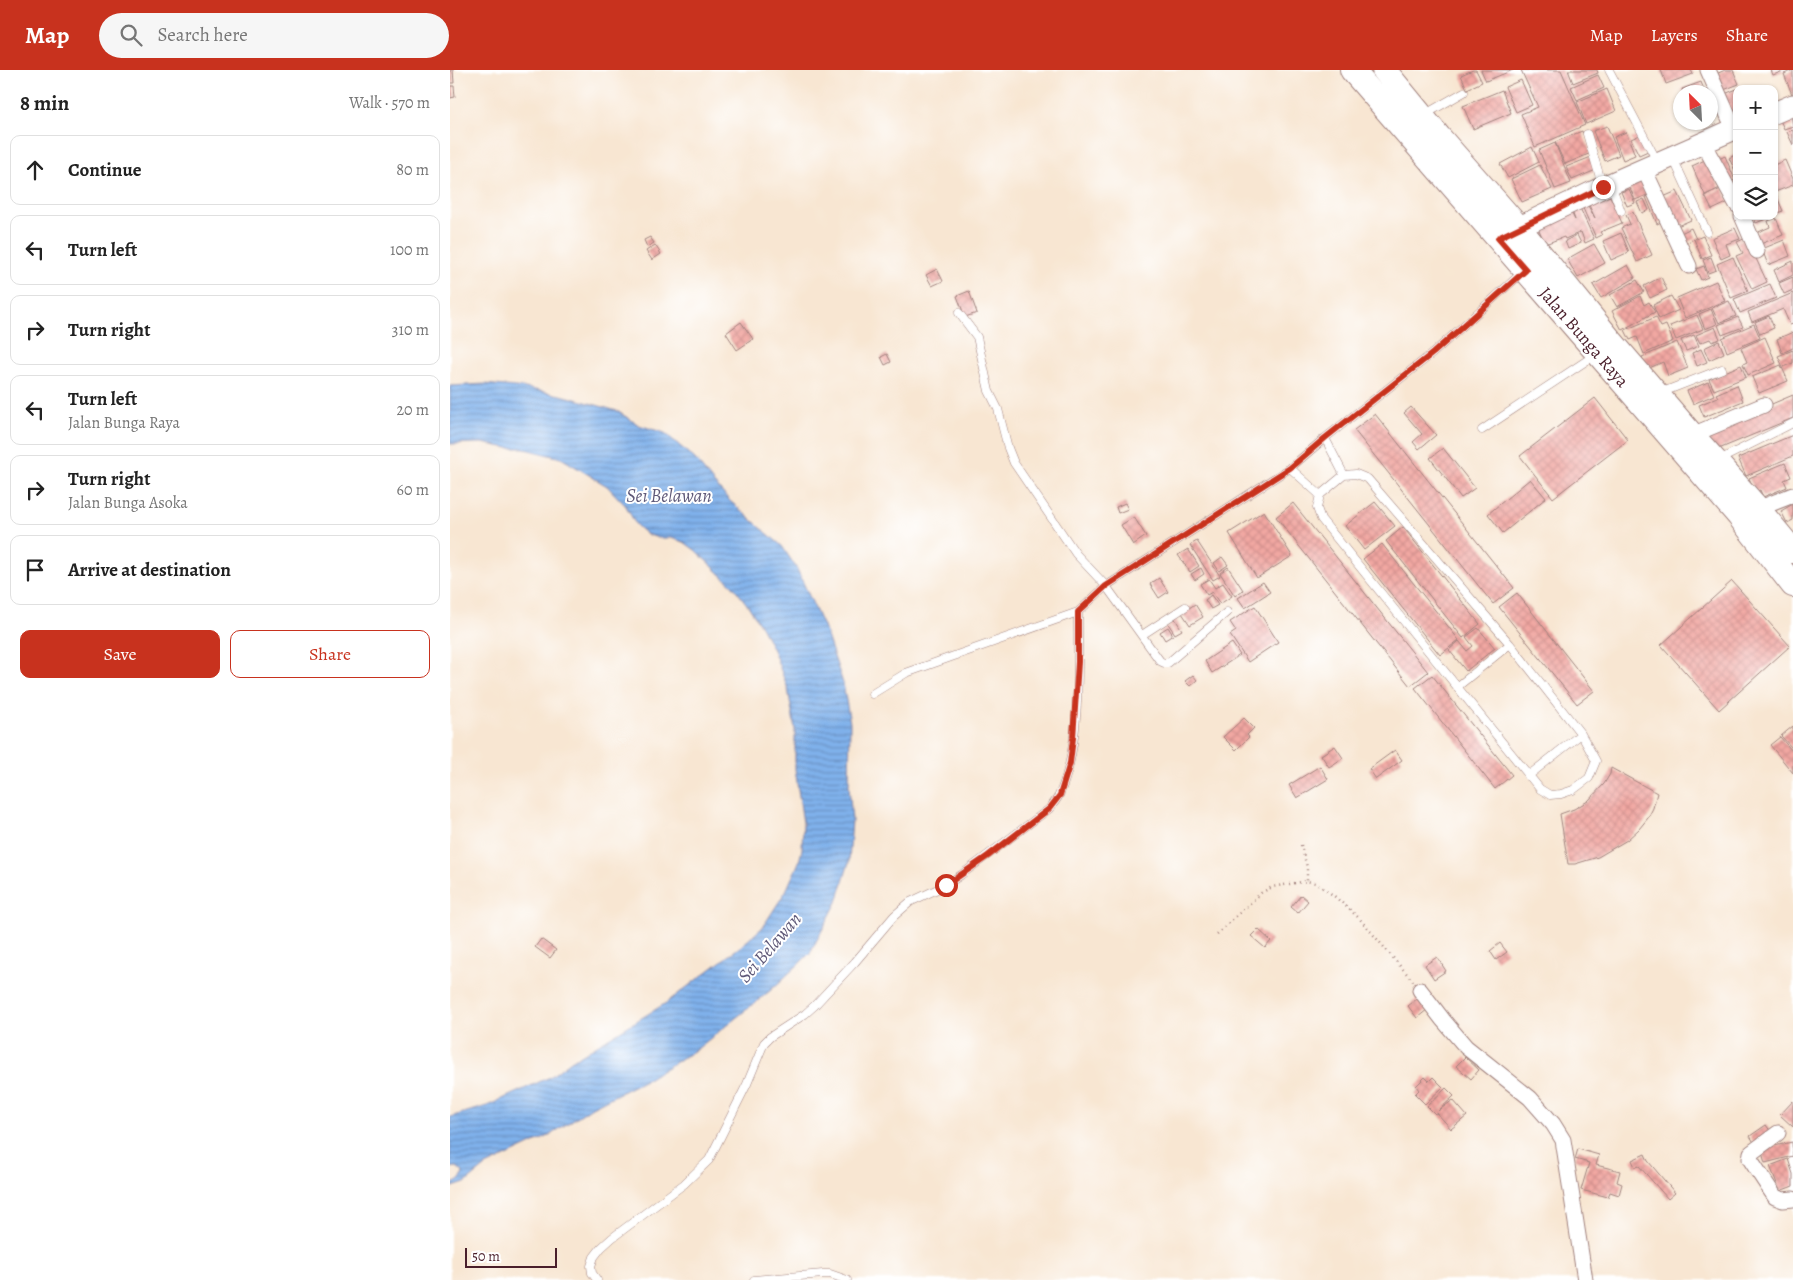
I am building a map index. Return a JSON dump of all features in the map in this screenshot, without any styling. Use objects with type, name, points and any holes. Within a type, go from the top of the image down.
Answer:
[{"type":"main road","name":"Jalan Bunga Raya","points":[[1352,70],[1412,122],[1519,228],[1604,347],[1749,512],[1793,551]]},
{"type":"main road","name":"Jalan Bunga Raya","points":[[1384,70],[1412,122],[1498,238],[1526,270],[1604,347],[1656,394],[1716,462],[1793,585]]},
{"type":"street","points":[[1708,70],[1733,125]]},
{"type":"street","points":[[1778,111],[1793,105]]},
{"type":"street","points":[[1498,238],[1607,185],[1733,130]]},
{"type":"street","points":[[1703,143],[1733,198]]},
{"type":"street","points":[[1658,163],[1689,266]]},
{"type":"street","points":[[1744,220],[1757,251]]},
{"type":"street","points":[[1692,435],[1764,405]]},
{"type":"street","points":[[1749,512],[1793,495]]},
{"type":"street","points":[[1420,990],[1466,1047],[1530,1098],[1554,1124],[1563,1140],[1585,1280]]},
{"type":"street","points":[[1778,1133],[1751,1153],[1750,1159],[1775,1197],[1783,1200],[1793,1199]]},
{"type":"lane","points":[[1609,70],[1658,163],[1707,232]]},
{"type":"lane","points":[[1412,122],[1464,92]]},
{"type":"lane","points":[[1586,134],[1607,185],[1621,211]]},
{"type":"lane","points":[[872,694],[888,682],[906,673],[1078,612],[1106,586],[1290,468],[1433,353],[1526,270]]},
{"type":"lane","points":[[959,313],[977,337],[989,391],[998,409],[1014,463],[1076,554],[1106,586],[1160,661],[1168,662],[1227,612]]},
{"type":"lane","points":[[1482,430],[1604,347]]},
{"type":"lane","points":[[1656,394],[1722,370]]},
{"type":"lane","points":[[1716,462],[1793,423]]},
{"type":"lane","points":[[1325,438],[1344,475]]},
{"type":"lane","points":[[1290,468],[1320,495]]},
{"type":"lane","points":[[1356,474],[1368,479],[1510,644],[1581,734],[1596,761],[1589,778],[1573,790],[1561,794],[1550,794],[1540,789],[1321,520],[1317,508],[1320,495],[1344,475],[1356,474]]},
{"type":"lane","points":[[1142,636],[1185,607]]},
{"type":"lane","points":[[597,1280],[592,1273],[591,1266],[594,1257],[601,1248],[684,1184],[709,1160],[747,1084],[764,1043],[814,1006],[894,916],[910,902],[946,885],[961,875],[1049,809],[1060,795],[1070,763],[1073,738],[1078,662],[1078,612]]},
{"type":"lane","points":[[1457,687],[1510,644]]},
{"type":"lane","points":[[1528,776],[1581,734]]},
{"type":"lane","points":[[754,1280],[816,1274],[830,1274],[847,1280]]},
{"type":"path","points":[[1301,845],[1308,866],[1307,881]]},
{"type":"path","points":[[1217,934],[1261,894],[1272,887],[1307,881],[1315,883],[1333,895],[1358,918],[1420,990]]},
{"type":"water","name":"Sei Belawan","points":[[485,384],[525,388],[565,396],[617,411],[639,425],[665,433],[695,459],[730,501],[782,546],[797,569],[826,633],[843,683],[850,723],[849,786],[852,820],[849,862],[837,902],[810,953],[771,990],[697,1049],[651,1077],[592,1107],[547,1137],[486,1166],[465,1183],[450,1188],[450,1184],[459,1180],[463,1172],[457,1167],[450,1168],[450,1117],[487,1106],[550,1077],[571,1061],[666,1003],[741,946],[762,928],[786,891],[799,862],[802,849],[803,823],[795,769],[795,729],[788,689],[774,652],[749,607],[733,586],[695,550],[684,542],[646,534],[636,525],[626,506],[607,486],[561,458],[521,448],[508,448],[482,443],[450,444],[450,386]]},
{"type":"building","points":[[450,70],[453,70],[454,83],[450,83]]},
{"type":"building","points":[[1476,70],[1482,82],[1467,89],[1461,75]]},
{"type":"building","points":[[1481,70],[1513,70],[1486,81]]},
{"type":"building","points":[[1521,70],[1561,70],[1585,125],[1535,147],[1521,114],[1538,107]]},
{"type":"building","points":[[1568,70],[1597,70],[1598,73],[1573,83]]},
{"type":"building","points":[[1661,70],[1691,70],[1693,74],[1666,84]]},
{"type":"building","points":[[1725,70],[1733,70],[1739,84],[1721,91],[1714,75]]},
{"type":"building","points":[[1771,70],[1786,70],[1773,75]]},
{"type":"building","points":[[1793,70],[1793,97],[1784,74]]},
{"type":"building","points":[[1598,75],[1604,88],[1577,100],[1571,87]]},
{"type":"building","points":[[1521,80],[1532,105],[1516,112],[1505,87]]},
{"type":"building","points":[[450,86],[454,86],[455,97],[450,98]]},
{"type":"building","points":[[1607,89],[1616,111],[1586,124],[1577,102]]},
{"type":"building","points":[[1502,90],[1511,113],[1473,129],[1463,106]]},
{"type":"building","points":[[1733,91],[1733,111],[1728,113],[1722,95]]},
{"type":"building","points":[[1791,116],[1793,126],[1784,129],[1780,120]]},
{"type":"building","points":[[1607,126],[1619,155],[1605,161],[1593,131]]},
{"type":"building","points":[[1793,130],[1793,145],[1787,132]]},
{"type":"building","points":[[1582,131],[1591,153],[1565,164],[1555,142]]},
{"type":"building","points":[[1626,132],[1635,155],[1623,160],[1614,137]]},
{"type":"building","points":[[1640,135],[1648,151],[1639,155],[1631,139]]},
{"type":"building","points":[[1555,143],[1571,183],[1555,189],[1539,150]]},
{"type":"building","points":[[1532,147],[1539,162],[1508,178],[1500,164]]},
{"type":"building","points":[[1725,156],[1733,175],[1733,181],[1727,183],[1717,160]]},
{"type":"building","points":[[1733,156],[1733,166],[1729,158]]},
{"type":"building","points":[[1591,157],[1596,170],[1572,180],[1566,167]]},
{"type":"building","points":[[1707,159],[1720,188],[1705,195],[1692,166]]},
{"type":"building","points":[[1785,160],[1793,179],[1793,185],[1778,191],[1778,175],[1778,163]]},
{"type":"building","points":[[1540,165],[1552,189],[1522,202],[1511,179]]},
{"type":"building","points":[[1644,179],[1650,194],[1635,200],[1629,185]]},
{"type":"building","points":[[1723,188],[1729,202],[1712,210],[1705,196]]},
{"type":"building","points":[[1629,189],[1635,203],[1627,206],[1621,192]]},
{"type":"building","points":[[1677,191],[1691,220],[1675,227],[1661,198]]},
{"type":"building","points":[[1609,194],[1622,223],[1600,232],[1602,235],[1596,238],[1582,206],[1587,204],[1595,218],[1588,203]]},
{"type":"building","points":[[1652,194],[1663,221],[1657,224],[1646,197]]},
{"type":"building","points":[[1644,199],[1649,210],[1642,213],[1637,202]]},
{"type":"building","points":[[1778,199],[1783,211],[1778,213]]},
{"type":"building","points":[[1580,208],[1594,239],[1585,243],[1581,232],[1565,239],[1564,237],[1545,244],[1537,225],[1571,212],[1575,220],[1572,211]]},
{"type":"building","points":[[1633,212],[1652,255],[1637,262],[1621,228],[1630,224],[1626,215]]},
{"type":"building","points":[[1777,220],[1783,235],[1758,245],[1754,234],[1770,227],[1768,221]]},
{"type":"building","points":[[1691,228],[1696,239],[1703,236],[1711,255],[1702,259],[1694,239],[1683,244],[1679,234]]},
{"type":"building","points":[[1735,228],[1740,239],[1726,244],[1730,255],[1721,259],[1712,238]]},
{"type":"building","points":[[1621,233],[1629,252],[1611,260],[1603,241]]},
{"type":"building","points":[[1577,235],[1581,243],[1568,249],[1565,241]]},
{"type":"building","points":[[650,237],[654,243],[647,247],[644,240]]},
{"type":"building","points":[[1748,237],[1751,248],[1767,282],[1752,289],[1736,256],[1743,253],[1737,242]]},
{"type":"building","points":[[1784,240],[1790,256],[1768,265],[1762,249]]},
{"type":"building","points":[[1594,244],[1605,263],[1578,278],[1567,259]]},
{"type":"building","points":[[655,245],[661,254],[652,260],[646,251]]},
{"type":"building","points":[[1711,257],[1716,270],[1708,273],[1703,260]]},
{"type":"building","points":[[1733,257],[1748,291],[1731,298],[1717,264]]},
{"type":"building","points":[[1793,261],[1793,275],[1779,282],[1774,270]]},
{"type":"building","points":[[1628,265],[1635,278],[1601,298],[1593,285]]},
{"type":"building","points":[[1704,266],[1708,277],[1701,280],[1696,269]]},
{"type":"building","points":[[937,269],[943,281],[932,286],[926,275]]},
{"type":"building","points":[[1661,277],[1667,290],[1650,298],[1644,286]]},
{"type":"building","points":[[1793,277],[1793,290],[1784,294],[1779,283]]},
{"type":"building","points":[[1637,280],[1644,292],[1617,307],[1610,295]]},
{"type":"building","points":[[1716,281],[1725,301],[1685,318],[1677,298]]},
{"type":"building","points":[[1770,284],[1776,298],[1740,313],[1734,299]]},
{"type":"building","points":[[969,291],[977,313],[965,317],[957,296]]},
{"type":"building","points":[[1793,293],[1793,324],[1790,325],[1783,309],[1752,322],[1748,312]]},
{"type":"building","points":[[1640,296],[1644,305],[1649,302],[1655,312],[1622,330],[1612,311]]},
{"type":"building","points":[[1671,296],[1679,310],[1659,319],[1653,305]]},
{"type":"building","points":[[1729,301],[1736,316],[1719,323],[1712,308]]},
{"type":"building","points":[[1711,309],[1717,324],[1705,329],[1699,314]]},
{"type":"building","points":[[1697,315],[1703,329],[1676,340],[1670,326]]},
{"type":"building","points":[[1769,316],[1774,328],[1760,334],[1755,322]]},
{"type":"building","points":[[1656,317],[1661,327],[1666,325],[1673,341],[1644,354],[1637,337],[1630,340],[1625,330]]},
{"type":"building","points":[[1738,317],[1743,327],[1722,335],[1718,325]]},
{"type":"building","points":[[741,322],[753,339],[737,350],[726,333]]},
{"type":"building","points":[[1754,324],[1760,338],[1727,352],[1722,338]]},
{"type":"building","points":[[1715,327],[1720,339],[1712,342],[1710,339],[1700,343],[1696,335]]},
{"type":"building","points":[[1793,332],[1793,348],[1782,353],[1777,339]]},
{"type":"building","points":[[1694,335],[1699,346],[1686,351],[1681,340]]},
{"type":"building","points":[[1765,337],[1776,363],[1748,375],[1743,364],[1747,362],[1741,348]]},
{"type":"building","points":[[1719,341],[1724,353],[1709,360],[1704,348]]},
{"type":"building","points":[[1677,342],[1688,368],[1668,376],[1663,362],[1647,369],[1642,357]]},
{"type":"building","points":[[1701,349],[1707,362],[1697,366],[1692,353]]},
{"type":"building","points":[[1793,350],[1793,363],[1783,367],[1778,356]]},
{"type":"building","points":[[887,354],[891,362],[885,365],[881,357]]},
{"type":"building","points":[[1741,365],[1746,377],[1714,390],[1709,379]]},
{"type":"building","points":[[1781,365],[1788,381],[1759,393],[1752,377]]},
{"type":"building","points":[[1708,382],[1714,395],[1693,404],[1687,391]]},
{"type":"building","points":[[1737,385],[1743,401],[1704,417],[1699,405],[1718,397],[1716,394]]},
{"type":"building","points":[[1793,395],[1793,418],[1714,451],[1706,432]]},
{"type":"building","points":[[1595,398],[1628,440],[1553,498],[1520,456]]},
{"type":"building","points":[[1411,407],[1436,435],[1419,449],[1413,442],[1422,434],[1404,413]]},
{"type":"building","points":[[1375,414],[1514,588],[1493,604],[1354,430]]},
{"type":"building","points":[[1793,435],[1793,456],[1746,476],[1738,458]]},
{"type":"building","points":[[1443,448],[1475,488],[1461,498],[1430,458]]},
{"type":"building","points":[[1785,463],[1791,477],[1784,480],[1787,487],[1763,497],[1760,490],[1755,492],[1749,478]]},
{"type":"building","points":[[1530,479],[1546,498],[1503,533],[1488,514]]},
{"type":"building","points":[[1375,502],[1395,526],[1364,550],[1345,526]]},
{"type":"building","points":[[1125,503],[1128,509],[1118,513],[1116,507]]},
{"type":"building","points":[[1293,503],[1428,672],[1410,686],[1276,517]]},
{"type":"building","points":[[1793,504],[1793,520],[1787,523],[1781,511]]},
{"type":"building","points":[[1264,511],[1292,556],[1257,578],[1229,533]]},
{"type":"building","points":[[1134,517],[1146,536],[1133,545],[1121,525]]},
{"type":"building","points":[[1403,527],[1480,624],[1463,638],[1386,541]]},
{"type":"building","points":[[1197,541],[1220,576],[1213,580],[1190,545]]},
{"type":"building","points":[[1382,544],[1459,640],[1440,655],[1363,559]]},
{"type":"building","points":[[1188,549],[1199,566],[1190,572],[1178,555]]},
{"type":"building","points":[[1222,557],[1228,565],[1219,571],[1214,563]]},
{"type":"building","points":[[1228,567],[1243,590],[1235,596],[1220,573]]},
{"type":"building","points":[[1201,568],[1204,574],[1195,580],[1191,574]]},
{"type":"building","points":[[1159,578],[1168,592],[1159,598],[1150,584]]},
{"type":"building","points":[[1209,579],[1215,588],[1223,583],[1232,596],[1220,604],[1212,592],[1207,595],[1200,584]]},
{"type":"building","points":[[1732,581],[1790,646],[1719,710],[1661,645]]},
{"type":"building","points":[[1263,582],[1270,592],[1245,608],[1238,598]]},
{"type":"building","points":[[1517,593],[1594,691],[1577,704],[1499,607]]},
{"type":"building","points":[[1211,595],[1218,605],[1211,609],[1205,600]]},
{"type":"building","points":[[1195,604],[1203,617],[1190,625],[1182,613]]},
{"type":"building","points":[[1255,606],[1278,642],[1248,662],[1230,635],[1236,631],[1230,622]]},
{"type":"building","points":[[1174,617],[1182,630],[1175,634],[1167,622]]},
{"type":"building","points":[[1168,627],[1173,635],[1165,640],[1160,632]]},
{"type":"building","points":[[1478,628],[1495,648],[1466,671],[1449,650],[1459,641],[1467,651],[1473,646],[1466,637]]},
{"type":"building","points":[[1232,643],[1240,655],[1212,673],[1205,661]]},
{"type":"building","points":[[1193,675],[1197,680],[1190,686],[1185,681]]},
{"type":"building","points":[[1432,675],[1512,775],[1495,789],[1415,688]]},
{"type":"building","points":[[1244,718],[1254,728],[1247,735],[1249,737],[1236,750],[1223,737]]},
{"type":"building","points":[[1793,726],[1793,749],[1781,736]]},
{"type":"building","points":[[1780,737],[1793,752],[1793,773],[1770,745]]},
{"type":"building","points":[[1335,746],[1343,758],[1329,767],[1321,755]]},
{"type":"building","points":[[1395,750],[1402,760],[1376,779],[1369,769]]},
{"type":"building","points":[[1320,766],[1328,779],[1297,798],[1289,785]]},
{"type":"building","points":[[1611,768],[1657,793],[1653,808],[1648,818],[1627,840],[1598,857],[1575,864],[1568,864],[1560,814],[1588,801],[1604,784]]},
{"type":"building","points":[[1301,895],[1308,901],[1298,913],[1291,907]]},
{"type":"building","points":[[1258,929],[1271,941],[1265,948],[1251,936]]},
{"type":"building","points":[[541,939],[556,950],[550,958],[535,947]]},
{"type":"building","points":[[1500,943],[1507,952],[1496,960],[1490,951]]},
{"type":"building","points":[[1437,957],[1446,971],[1434,979],[1425,965]]},
{"type":"building","points":[[1418,998],[1428,1009],[1417,1018],[1408,1006]]},
{"type":"building","points":[[1465,1057],[1479,1070],[1471,1079],[1456,1066]]},
{"type":"building","points":[[1425,1077],[1429,1081],[1433,1077],[1443,1087],[1425,1104],[1415,1094],[1419,1090],[1416,1086]]},
{"type":"building","points":[[1446,1088],[1454,1096],[1438,1111],[1453,1100],[1467,1116],[1451,1129],[1437,1113],[1435,1114],[1427,1106]]},
{"type":"building","points":[[1793,1101],[1793,1127],[1780,1115]]},
{"type":"building","points":[[1766,1125],[1771,1132],[1755,1144],[1750,1136]]},
{"type":"building","points":[[1792,1142],[1793,1156],[1765,1163],[1761,1149]]},
{"type":"building","points":[[1578,1149],[1599,1155],[1596,1165],[1620,1171],[1617,1182],[1622,1184],[1619,1195],[1610,1192],[1608,1197],[1581,1190],[1589,1163],[1575,1159]]},
{"type":"building","points":[[1645,1154],[1648,1161],[1675,1193],[1668,1199],[1639,1166],[1635,1167],[1632,1160]]},
{"type":"building","points":[[1788,1159],[1793,1174],[1793,1186],[1780,1191],[1770,1166]]},
{"type":"route","points":[[946,885],[988,856],[1049,809],[1060,795],[1070,763],[1073,738],[1078,662],[1078,612],[1106,586],[1290,468],[1433,353],[1526,270],[1498,238],[1603,187]]}]
